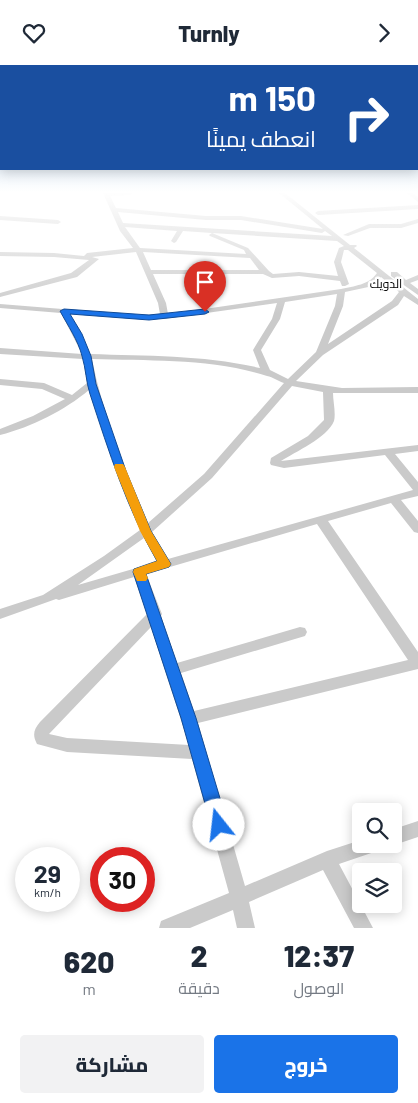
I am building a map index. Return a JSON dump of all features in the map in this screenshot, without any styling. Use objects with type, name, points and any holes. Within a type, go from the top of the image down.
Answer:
[{"type":"street","points":[[126,233],[138,250],[148,271],[162,303],[164,317]]},
{"type":"street","points":[[174,241],[179,233]]},
{"type":"street","points":[[208,233],[244,248],[265,272],[273,276],[299,274],[343,279]]},
{"type":"street","points":[[267,233],[342,237],[351,233]]},
{"type":"street","points":[[334,233],[358,245],[418,303]]},
{"type":"street","points":[[338,233],[349,247],[402,288]]},
{"type":"street","points":[[320,353],[344,291],[337,256],[340,250],[358,245]]},
{"type":"street","points":[[0,254],[79,256],[138,250],[252,256]]},
{"type":"street","points":[[0,295],[69,277],[95,259],[79,256]]},
{"type":"street","points":[[148,271],[265,272]]},
{"type":"street","points":[[363,287],[375,281],[381,273]]},
{"type":"street","points":[[48,598],[108,559],[146,531],[208,476],[291,381],[320,353],[390,306],[399,299],[402,288],[418,277]]},
{"type":"street","points":[[0,306],[136,317],[164,317],[363,287],[402,288],[418,293]]},
{"type":"street","points":[[267,373],[257,350],[276,319],[280,301]]},
{"type":"street","points":[[390,306],[418,307]]},
{"type":"street","points":[[64,311],[87,356],[92,384],[121,471],[146,531],[165,564]]},
{"type":"street","points":[[0,351],[200,360],[267,373],[308,387],[328,390],[418,390]]},
{"type":"street","points":[[0,382],[44,386],[74,399]]},
{"type":"street","points":[[0,432],[44,415],[74,399],[92,384]]},
{"type":"street","points":[[328,390],[329,420],[306,441],[274,460],[275,463],[284,465],[418,448]]},
{"type":"street","points":[[0,614],[48,598],[418,491],[388,452]]},
{"type":"street","points":[[393,498],[418,529]]},
{"type":"street","points":[[189,718],[418,663],[320,519]]},
{"type":"street","points":[[139,572],[155,614],[189,718],[246,928]]},
{"type":"street","points":[[155,614],[52,719],[41,731],[41,736],[42,739],[67,745],[198,751]]},
{"type":"street","points":[[173,671],[300,632]]},
{"type":"street","points":[[402,834],[418,829]]},
{"type":"street","points":[[168,928],[326,860],[352,851]]},
{"type":"street","points":[[326,860],[364,928]]},
{"type":"slow traffic","points":[[119,467],[146,531],[165,564],[139,572],[141,578]]},
{"type":"district","name":"الدويك","points":[[386,283]]},
{"type":"route","points":[[205,312],[149,318],[64,311],[87,356],[92,384],[121,471],[146,531],[165,564],[139,572],[155,614],[189,718],[219,825]]}]
